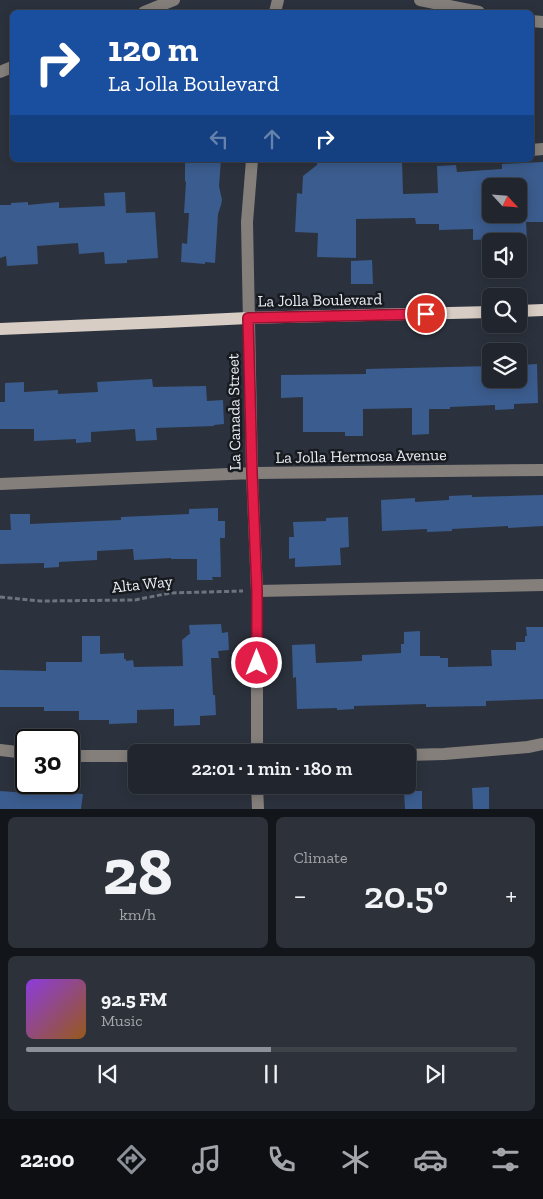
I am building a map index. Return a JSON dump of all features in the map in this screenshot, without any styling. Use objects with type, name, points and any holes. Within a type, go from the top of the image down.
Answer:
[{"type":"main road","points":[[527,311],[543,310]]},
{"type":"main road","name":"La Jolla Boulevard","points":[[0,329],[248,318],[482,312]]},
{"type":"street","points":[[149,10],[174,0]]},
{"type":"street","points":[[420,0],[470,10]]},
{"type":"street","name":"La Canada Street","points":[[252,162],[246,222],[257,591],[257,744]]},
{"type":"street","name":"La Jolla Hermosa Avenue","points":[[0,484],[252,473],[543,470]]},
{"type":"street","points":[[257,591],[543,585]]},
{"type":"street","points":[[416,755],[454,754],[543,744]]},
{"type":"street","points":[[0,750],[15,752]]},
{"type":"street","points":[[80,756],[128,756]]},
{"type":"street","points":[[258,794],[258,809]]},
{"type":"path","name":"Alta Way","points":[[0,596],[41,601],[135,600],[170,593],[257,591]]},
{"type":"building","points":[[185,162],[221,162],[219,186],[222,200],[218,214],[215,263],[181,262],[182,243],[187,244],[189,213],[184,213]]},
{"type":"building","points":[[317,162],[402,162],[403,194],[438,193],[437,166],[456,165],[457,172],[502,169],[502,164],[543,162],[543,222],[528,222],[528,178],[482,178],[482,223],[526,223],[527,233],[482,233],[482,240],[473,240],[473,229],[439,230],[439,224],[416,224],[415,218],[356,219],[356,258],[317,257],[318,233],[295,232],[297,193],[302,194],[303,176],[317,165]]},
{"type":"building","points":[[125,192],[126,213],[155,212],[158,258],[105,264],[104,252],[79,254],[78,243],[37,246],[38,264],[7,266],[6,256],[0,258],[0,205],[28,202],[28,205],[59,202],[59,208],[105,206],[104,193]]},
{"type":"building","points":[[372,260],[373,284],[351,284],[351,261]]},
{"type":"building","points":[[537,364],[538,403],[514,404],[514,409],[495,410],[495,405],[429,409],[429,434],[412,435],[412,408],[363,409],[363,436],[345,436],[345,432],[303,432],[303,397],[281,398],[281,375],[366,374],[366,369],[482,366],[482,388],[527,388],[527,365]]},
{"type":"building","points":[[152,379],[153,387],[206,386],[207,401],[223,400],[224,424],[156,428],[157,440],[136,441],[135,429],[91,432],[91,442],[76,443],[76,439],[34,441],[34,429],[0,429],[0,402],[5,402],[5,383],[24,382],[24,392],[58,390],[58,394],[98,392],[97,382]]},
{"type":"building","points":[[472,495],[472,497],[543,495],[543,526],[508,528],[508,526],[427,532],[427,529],[382,531],[381,500],[415,498],[415,502],[449,500],[449,496]]},
{"type":"building","points":[[218,508],[218,521],[225,521],[225,538],[220,538],[221,577],[212,577],[213,580],[197,580],[197,559],[134,560],[133,549],[97,551],[97,560],[59,562],[59,567],[44,568],[44,563],[0,564],[0,530],[11,530],[10,514],[30,514],[30,524],[121,520],[121,517],[189,514],[189,509]]},
{"type":"building","points":[[348,517],[349,547],[340,548],[341,565],[295,567],[295,558],[289,559],[289,537],[294,537],[293,522],[326,521],[326,518]]},
{"type":"building","points":[[221,624],[222,633],[228,632],[229,650],[218,651],[219,658],[211,658],[216,715],[200,716],[200,725],[174,726],[174,709],[137,710],[137,723],[109,724],[109,720],[79,720],[79,711],[44,711],[44,707],[0,707],[0,670],[46,671],[46,662],[82,662],[82,636],[100,636],[100,654],[124,653],[124,659],[126,661],[133,660],[134,667],[183,666],[182,640],[190,634],[189,625]]},
{"type":"building","points":[[526,627],[543,627],[543,699],[486,701],[486,706],[426,707],[426,704],[354,706],[354,709],[337,710],[337,708],[297,709],[296,677],[293,678],[292,645],[315,644],[316,663],[362,661],[362,655],[401,653],[401,644],[404,644],[404,632],[420,631],[420,656],[448,658],[448,667],[492,666],[491,650],[516,650],[516,642],[525,642],[525,636],[527,636]]},
{"type":"building","points":[[489,787],[489,809],[473,809],[472,788]]},
{"type":"building","points":[[0,791],[15,792],[15,794],[83,794],[81,809],[0,809]]},
{"type":"building","points":[[416,791],[422,791],[422,809],[405,809],[404,794],[416,794]]},
{"type":"route","points":[[257,663],[257,591],[248,318],[426,314]]}]
